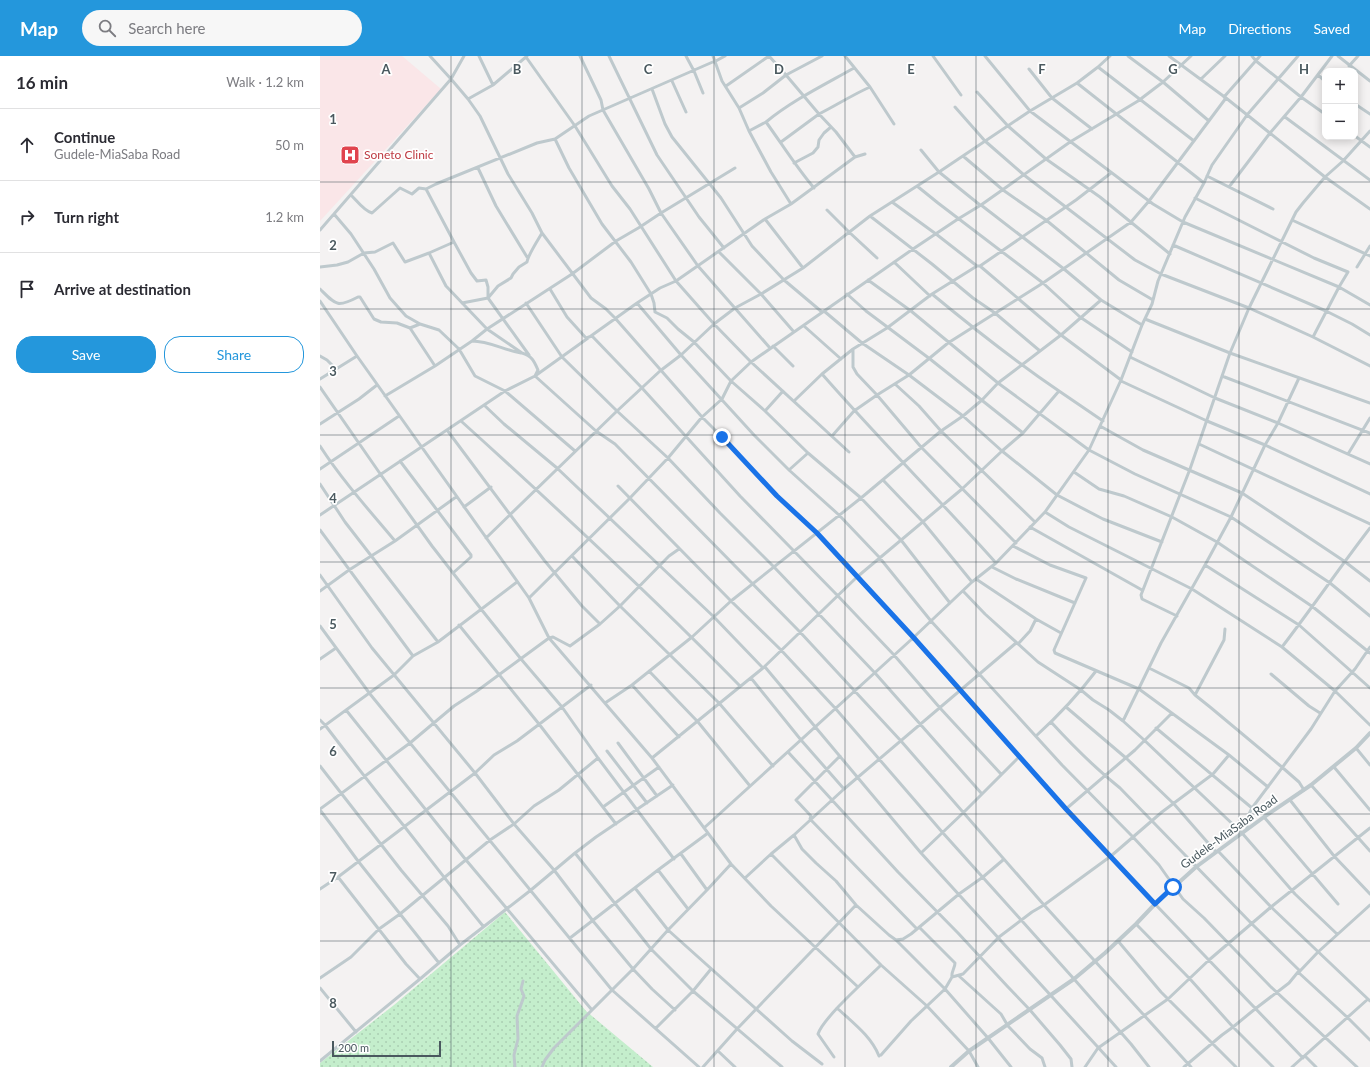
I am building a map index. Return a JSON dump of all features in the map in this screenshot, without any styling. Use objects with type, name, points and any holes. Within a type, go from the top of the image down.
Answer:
[{"type":"street","points":[[430,56],[468,99],[480,116],[508,174],[532,213],[542,233],[591,298],[615,318],[702,417],[777,496],[817,533],[914,638],[1066,809],[1155,904],[1255,1009],[1316,1067]]},
{"type":"street","points":[[320,230],[352,195],[451,79],[464,56]]},
{"type":"street","points":[[480,56],[493,85]]},
{"type":"street","points":[[468,99],[493,85],[527,56],[608,179],[630,209],[640,227],[676,281],[714,324],[751,362],[849,452]]},
{"type":"street","points":[[580,56],[601,100],[603,110],[649,189],[661,213],[698,266],[772,347],[793,366]]},
{"type":"street","points":[[609,56],[656,155],[724,248]]},
{"type":"street","points":[[686,56],[703,93]]},
{"type":"street","points":[[713,56],[722,81],[739,108],[749,131],[771,172],[791,204]]},
{"type":"street","points":[[352,195],[364,209],[372,213],[400,188],[412,194],[419,188],[426,189],[537,143],[556,139],[590,116],[725,56]]},
{"type":"street","points":[[726,86],[769,56],[849,148],[855,157]]},
{"type":"street","points":[[739,108],[764,93],[786,75],[822,56]]},
{"type":"street","points":[[845,56],[870,87],[894,124]]},
{"type":"street","points":[[933,56],[961,95]]},
{"type":"street","points":[[985,56],[1030,111],[1149,201],[1182,222],[1339,287],[1370,305]]},
{"type":"street","points":[[486,538],[510,513],[617,411],[714,324],[735,308],[803,268],[870,216],[940,172],[1030,111],[1077,83],[1110,56]]},
{"type":"street","points":[[1128,56],[1209,121]]},
{"type":"street","points":[[1169,56],[1270,132],[1325,177],[1370,208]]},
{"type":"street","points":[[529,598],[668,458],[702,417],[722,398],[731,381],[751,362],[804,326],[847,294],[1003,190],[1070,142],[1117,115],[1141,99],[1191,56]]},
{"type":"street","points":[[1201,79],[1225,56]]},
{"type":"street","points":[[1252,56],[1256,61],[1301,97],[1322,112]]},
{"type":"street","points":[[832,436],[854,411],[909,376],[948,343],[1043,283],[1131,222],[1149,201],[1225,98],[1260,56]]},
{"type":"street","points":[[704,828],[914,638],[972,582],[992,567],[1045,512],[1089,450],[1103,421],[1121,380],[1142,325],[1146,319],[1158,281],[1182,222],[1204,183],[1212,165],[1247,115],[1298,56]]},
{"type":"street","points":[[1229,187],[1270,132],[1301,97],[1332,56]]},
{"type":"street","points":[[1338,56],[1370,81]]},
{"type":"street","points":[[1349,66],[1358,56]]},
{"type":"street","points":[[629,99],[716,61]]},
{"type":"street","points":[[1098,67],[1194,141]]},
{"type":"street","points":[[749,131],[766,122],[804,96],[854,68]]},
{"type":"street","points":[[1029,69],[1052,98],[1092,129]]},
{"type":"street","points":[[1318,75],[1322,78]]},
{"type":"street","points":[[672,80],[686,112]]},
{"type":"street","points":[[1077,83],[1204,183]]},
{"type":"street","points":[[781,142],[819,114],[842,102],[848,97],[870,87]]},
{"type":"street","points":[[652,89],[665,124],[672,137],[710,184],[758,254],[784,280],[862,343],[963,416],[1002,451],[1057,495],[1103,520],[1162,542]]},
{"type":"street","points":[[977,92],[1008,126],[1046,159],[1089,188],[1170,254]]},
{"type":"street","points":[[1358,106],[1370,114]]},
{"type":"street","points":[[955,107],[985,141],[1024,175],[1135,260],[1161,274],[1249,308],[1313,337],[1370,366]]},
{"type":"street","points":[[1284,117],[1370,180]]},
{"type":"street","points":[[766,122],[794,163],[814,188]]},
{"type":"street","points":[[794,163],[813,153],[818,147],[819,140],[831,127]]},
{"type":"street","points":[[1177,616],[1142,599],[1142,590],[1181,495],[1230,353],[1261,283],[1292,220],[1303,202],[1370,131]]},
{"type":"street","points":[[1358,138],[1370,147]]},
{"type":"street","points":[[556,139],[569,168],[602,224],[616,241],[651,294],[655,312],[667,318],[694,342],[731,381],[765,411],[808,453],[861,498],[901,540],[950,603]]},
{"type":"street","points":[[921,150],[940,172],[980,205],[1064,269],[1101,300],[1142,325]]},
{"type":"street","points":[[320,515],[505,391],[535,376],[637,302],[660,288],[676,281],[720,252],[766,219],[814,188],[855,157],[865,154]]},
{"type":"street","points":[[963,156],[1003,190],[1046,220],[1119,280],[1153,300]]},
{"type":"street","points":[[478,168],[496,206],[527,257]]},
{"type":"street","points":[[385,396],[435,366],[503,318],[550,289],[616,241],[735,168]]},
{"type":"street","points":[[794,401],[822,374],[853,349],[887,328],[931,295],[1001,252],[1076,200],[1089,188],[1111,172]]},
{"type":"street","points":[[1207,176],[1273,209]]},
{"type":"street","points":[[917,186],[1043,283],[1080,318],[1132,352]]},
{"type":"street","points":[[426,189],[471,274],[477,281],[486,280],[488,287],[488,298],[533,359],[538,370],[535,376]]},
{"type":"street","points":[[1195,198],[1314,258],[1348,272],[1313,337]]},
{"type":"street","points":[[892,202],[978,266],[1061,335],[1121,380],[1207,421],[1265,445],[1370,494]]},
{"type":"street","points":[[828,210],[877,258]]},
{"type":"street","points":[[334,214],[351,234],[374,269],[390,298],[406,316],[420,324],[439,330],[459,349],[476,376],[505,391],[575,451]]},
{"type":"street","points":[[870,216],[973,298],[995,313],[1040,351]]},
{"type":"street","points":[[766,219],[803,268]]},
{"type":"street","points":[[1292,220],[1370,256]]},
{"type":"street","points":[[462,303],[488,298],[498,286],[511,278],[519,267],[527,262],[527,257],[542,233]]},
{"type":"street","points":[[320,267],[348,262],[364,254],[375,252],[393,243],[405,262],[454,242]]},
{"type":"street","points":[[1173,244],[1352,324],[1370,335]]},
{"type":"street","points":[[1357,267],[1370,246]]},
{"type":"street","points":[[720,252],[761,294],[794,332]]},
{"type":"street","points":[[429,253],[446,286],[487,329],[522,353]]},
{"type":"street","points":[[894,262],[931,295],[1022,366],[1103,421]]},
{"type":"street","points":[[868,280],[911,311],[998,383],[1089,450],[1135,474],[1231,517],[1330,582],[1370,616]]},
{"type":"street","points":[[320,289],[334,302],[339,304],[343,304],[360,297],[374,319],[378,321],[397,323],[410,328],[435,366]]},
{"type":"street","points":[[550,289],[567,317],[586,338],[592,336]]},
{"type":"street","points":[[847,294],[866,312],[930,359],[1023,433]]},
{"type":"street","points":[[605,703],[632,685],[692,637],[731,601],[795,552],[941,431],[963,416],[982,400],[998,383],[1061,335],[1101,300]]},
{"type":"street","points":[[320,301],[377,385],[516,582],[529,598],[549,638],[591,685],[652,758],[731,864],[771,906],[858,987]]},
{"type":"street","points":[[637,302],[681,355],[722,398],[754,435],[789,470],[839,515],[879,557],[931,621],[1062,766],[1159,865],[1173,887],[1188,904],[1229,943],[1277,993],[1326,1036],[1357,1067]]},
{"type":"street","points":[[526,304],[562,357],[668,458],[720,514],[774,567],[818,615],[875,673],[982,794]]},
{"type":"street","points":[[1146,319],[1230,353],[1370,403]]},
{"type":"street","points":[[410,328],[420,324]]},
{"type":"street","points":[[804,326],[841,360]]},
{"type":"street","points":[[592,336],[642,388],[740,496],[894,655],[940,708],[1001,774]]},
{"type":"street","points":[[472,341],[479,341],[505,350],[529,355]]},
{"type":"street","points":[[853,349],[853,367],[857,374],[877,395],[921,448],[1016,543]]},
{"type":"street","points":[[320,356],[327,360],[336,369]]},
{"type":"street","points":[[320,379],[357,356]]},
{"type":"street","points":[[1130,357],[1215,398],[1278,423],[1370,464]]},
{"type":"street","points":[[822,374],[854,411],[943,504],[996,563]]},
{"type":"street","points":[[535,376],[596,431],[615,444],[800,632],[901,741],[1003,860],[1189,1066]]},
{"type":"street","points":[[1222,376],[1370,433]]},
{"type":"street","points":[[1123,720],[1161,643],[1231,517],[1299,378]]},
{"type":"street","points":[[895,384],[1035,522]]},
{"type":"street","points":[[320,424],[359,399],[377,385]]},
{"type":"street","points":[[320,388],[417,525],[480,609],[562,707],[636,810],[674,859]]},
{"type":"street","points":[[765,411],[783,391]]},
{"type":"street","points":[[652,758],[764,667],[879,557],[962,489],[1023,433],[1059,391]]},
{"type":"street","points":[[484,405],[504,424],[557,468],[713,616],[764,667],[816,726],[921,853],[1116,1067]]},
{"type":"street","points":[[320,468],[399,416]]},
{"type":"street","points":[[1348,454],[1370,418]]},
{"type":"street","points":[[461,421],[589,539],[692,637],[740,686]]},
{"type":"street","points":[[1100,426],[1144,450],[1242,493],[1344,561],[1370,581]]},
{"type":"street","points":[[448,430],[544,560],[582,606],[600,624]]},
{"type":"street","points":[[1199,444],[1370,524]]},
{"type":"street","points":[[320,446],[330,462],[354,493],[395,541]]},
{"type":"street","points":[[789,470],[808,453]]},
{"type":"street","points":[[400,461],[472,557],[453,573]]},
{"type":"street","points":[[1074,472],[1103,491],[1124,496],[1172,517],[1217,542],[1313,607],[1369,652]]},
{"type":"street","points":[[883,480],[923,522],[972,582]]},
{"type":"street","points":[[320,484],[334,506],[363,545],[438,642]]},
{"type":"street","points":[[618,486],[679,549],[782,650],[1074,979],[1131,1044],[1149,1067]]},
{"type":"street","points":[[464,507],[491,488]]},
{"type":"street","points":[[320,591],[349,570],[395,541],[456,497]]},
{"type":"street","points":[[1045,512],[1069,527],[1192,589],[1282,647],[1335,691],[1370,726]]},
{"type":"street","points":[[1030,527],[1142,590]]},
{"type":"street","points":[[1282,647],[1313,607],[1344,561],[1370,528]]},
{"type":"street","points":[[320,530],[413,656]]},
{"type":"street","points":[[1013,546],[1050,565],[1086,578],[1061,633],[1054,650],[1055,653],[1139,689],[1229,755],[1268,787]]},
{"type":"street","points":[[439,963],[358,861],[320,810],[341,793],[387,761],[434,724],[454,706],[549,638],[553,637],[570,646],[600,624],[620,606],[673,552],[679,549]]},
{"type":"street","points":[[572,556],[620,606],[719,703],[773,766]]},
{"type":"street","points":[[1205,565],[1299,625],[1370,688]]},
{"type":"street","points":[[992,567],[1075,604]]},
{"type":"street","points":[[320,575],[372,648],[475,773],[514,824],[554,870],[593,921],[633,969],[675,1010]]},
{"type":"street","points":[[976,579],[1036,619],[1061,633]]},
{"type":"street","points":[[320,729],[370,694],[394,675],[413,656],[438,642],[516,582]]},
{"type":"street","points":[[963,591],[985,614],[1038,662],[1082,690],[1093,700],[1123,720],[1242,833],[1292,890],[1337,934]]},
{"type":"street","points":[[745,878],[857,777],[1016,643],[1018,644],[1030,631],[1036,619]]},
{"type":"street","points":[[459,625],[539,724],[616,824]]},
{"type":"street","points":[[320,626],[370,694],[612,990],[699,1067]]},
{"type":"street","points":[[1195,695],[1224,640],[1225,629]]},
{"type":"street","points":[[1247,829],[1247,818],[1252,808],[1311,729],[1335,691],[1369,652],[1370,647]]},
{"type":"street","points":[[320,659],[336,648]]},
{"type":"street","points":[[1149,668],[1189,688],[1195,695],[1299,782],[1304,790]]},
{"type":"street","points":[[649,671],[698,722],[750,786]]},
{"type":"street","points":[[1036,736],[1066,708],[1096,671]]},
{"type":"street","points":[[1271,674],[1320,713]]},
{"type":"street","points":[[751,678],[801,740],[844,789]]},
{"type":"street","points":[[320,889],[475,773],[494,755],[518,741],[591,685]]},
{"type":"street","points":[[632,685],[679,737]]},
{"type":"street","points":[[1066,708],[1126,758],[1174,804],[1217,851],[1271,906],[1369,1000],[1347,1017],[1292,1067]]},
{"type":"street","points":[[346,710],[466,860],[592,1010]]},
{"type":"street","points":[[1066,809],[1126,758],[1172,713]]},
{"type":"street","points":[[320,720],[483,926]]},
{"type":"street","points":[[1051,722],[1078,751],[1120,788],[1252,924],[1370,1040]]},
{"type":"street","points":[[1156,728],[1252,808]]},
{"type":"street","name":"Gudele-MiaSaba Road","points":[[951,1067],[969,1051],[1008,1026],[1074,979],[1118,941],[1155,904],[1196,867],[1247,829],[1311,785],[1356,748],[1370,733]]},
{"type":"street","points":[[618,743],[657,796]]},
{"type":"street","points":[[1356,748],[1370,765]]},
{"type":"street","points":[[607,751],[646,803]]},
{"type":"street","points":[[788,752],[898,872],[1030,1010],[1071,1059],[1072,1067]]},
{"type":"street","points":[[921,853],[943,833],[1020,755]]},
{"type":"street","points":[[952,977],[963,974],[999,937],[1111,856],[1152,821],[1213,774],[1229,755]]},
{"type":"street","points":[[837,1008],[863,1032],[876,1047],[880,1056],[911,1021],[945,989],[952,977],[951,973],[954,967],[954,963],[810,819],[811,816],[796,800],[840,756]]},
{"type":"street","points":[[320,978],[351,957],[379,930],[490,840],[514,824],[534,806],[559,790],[598,758]]},
{"type":"street","points":[[320,766],[422,896],[448,926],[460,945]]},
{"type":"street","points":[[603,807],[659,767]]},
{"type":"street","points":[[1334,767],[1370,810]]},
{"type":"street","points":[[320,1061],[483,926],[531,890],[554,870],[616,824],[673,785]]},
{"type":"street","points":[[1311,785],[1370,851]]},
{"type":"street","points":[[1290,800],[1334,856],[1370,894]]},
{"type":"street","points":[[1264,817],[1338,904]]},
{"type":"street","points":[[1085,1067],[1098,1048],[1168,999],[1209,960],[1271,906],[1370,828]]},
{"type":"street","points":[[570,938],[708,833]]},
{"type":"street","points":[[794,835],[802,849],[816,864],[836,881],[856,905],[896,940],[945,989],[1011,1067]]},
{"type":"street","points":[[575,854],[651,949],[692,991],[782,1067]]},
{"type":"street","points":[[681,854],[707,890]]},
{"type":"street","points":[[771,854],[881,965],[926,1006],[969,1051],[978,1067]]},
{"type":"street","points":[[896,940],[903,939],[918,928],[1003,860]]},
{"type":"street","points":[[542,1067],[545,1060],[554,1048],[633,969],[731,864]]},
{"type":"street","points":[[658,870],[688,909]]},
{"type":"street","points":[[338,877],[379,930],[420,979]]},
{"type":"street","points":[[635,888],[668,930],[792,1041],[822,1064]]},
{"type":"street","points":[[703,1067],[737,1029],[856,905]]},
{"type":"street","points":[[1184,1067],[1189,1066],[1211,1043],[1289,983],[1318,952],[1370,905]]},
{"type":"street","points":[[1136,924],[1190,979],[1233,1027],[1273,1067]]},
{"type":"street","points":[[1118,941],[1168,999],[1236,1067]]},
{"type":"street","points":[[834,1057],[818,1034],[820,1029],[837,1008],[881,965]]},
{"type":"street","points":[[656,1028],[675,1010],[711,969]]},
{"type":"street","points":[[959,976],[1001,1014],[1008,1026],[1030,1049],[1042,1058],[1045,1067]]},
{"type":"street","points":[[515,1067],[514,1055],[518,1039],[517,1016],[524,996],[521,989],[523,980]]},
{"type":"street","points":[[320,988],[356,1032]]},
{"type":"street","points":[[718,1051],[735,1067]]},
{"type":"shaded area","name":"Soneto Clinic","points":[[320,56],[402,56],[441,89],[320,221]]},
{"type":"green space","points":[[505,912],[586,1011],[653,1067],[320,1067],[320,1063],[394,1005]]},
{"type":"place","name":"Soneto Clinic","points":[[350,155]]},
{"type":"route","points":[[722,437],[777,496],[817,533],[914,638],[1066,809],[1155,904],[1173,887]]}]
